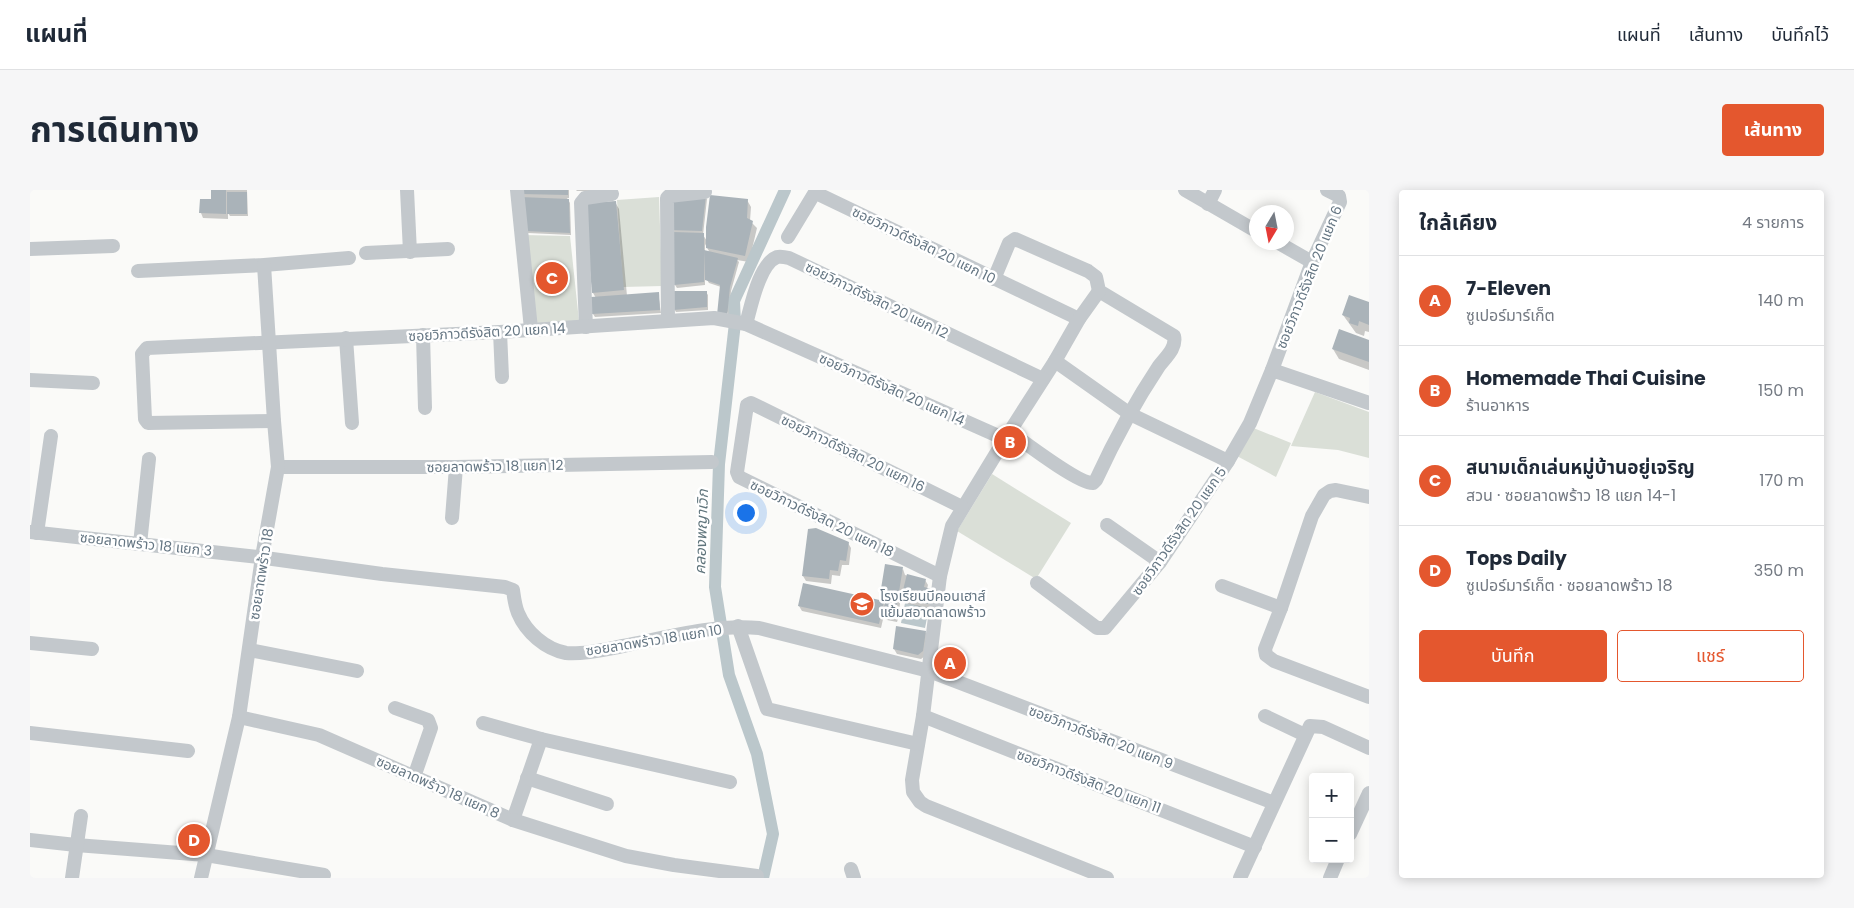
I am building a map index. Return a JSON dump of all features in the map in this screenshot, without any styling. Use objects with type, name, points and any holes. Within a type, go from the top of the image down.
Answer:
[{"type":"street","points":[[407,190],[410,252]]},
{"type":"street","points":[[517,190],[531,329]]},
{"type":"street","points":[[1185,190],[1249,227]]},
{"type":"street","points":[[1208,204],[1215,190]]},
{"type":"street","name":"ซอยวิภาวดีรังสิต 20 แยก 6","points":[[1228,461],[1250,423],[1312,262],[1340,202],[1339,196],[1328,190]]},
{"type":"street","points":[[668,320],[667,198],[669,196],[705,192]]},
{"type":"street","points":[[586,327],[581,203],[585,198],[612,194]]},
{"type":"street","name":"ซอยวิภาวดีรังสิต 20 แยก 10","points":[[788,237],[814,194],[818,194],[1079,319]]},
{"type":"street","points":[[994,279],[1009,243],[1015,240],[1088,271],[1096,277],[1099,291],[1174,336],[1175,344],[1130,414]]},
{"type":"street","points":[[30,249],[113,246]]},
{"type":"street","points":[[366,252],[410,252],[448,249]]},
{"type":"street","points":[[1291,250],[1312,262]]},
{"type":"street","name":"ซอยวิภาวดีรังสิต 20 แยก 12","points":[[746,324],[762,273],[778,257],[789,258],[1043,379]]},
{"type":"street","points":[[138,271],[264,265],[349,258]]},
{"type":"street","name":"ซอยลาดพร้าว 18","points":[[201,878],[239,717],[262,557],[278,467],[264,265]]},
{"type":"street","points":[[1099,291],[1079,319],[1055,361],[962,507],[952,526],[940,576],[923,716],[912,780],[913,792],[920,802],[926,806],[1107,878]]},
{"type":"street","name":"ซอยวิภาวดีรังสิต 20 แยก 14","points":[[274,421],[148,424],[145,419],[142,354],[147,348],[500,332],[714,318],[746,324],[1007,435],[1090,484],[1096,480],[1130,414]]},
{"type":"street","points":[[500,332],[502,377]]},
{"type":"street","points":[[423,335],[425,408]]},
{"type":"street","points":[[346,338],[352,424]]},
{"type":"street","points":[[1055,361],[1130,414],[1228,461]]},
{"type":"street","points":[[1272,370],[1369,403]]},
{"type":"street","points":[[30,380],[93,383]]},
{"type":"street","name":"ซอยวิภาวดีรังสิต 20 แยก 16","points":[[746,409],[750,403],[962,507]]},
{"type":"street","name":"ซอยวิภาวดีรังสิต 20 แยก 18","points":[[746,409],[737,472],[739,477],[940,576]]},
{"type":"street","points":[[34,532],[50,436]]},
{"type":"street","points":[[140,544],[149,459]]},
{"type":"street","name":"ซอยวิภาวดีรังสิต 20 แยก 5","points":[[1038,582],[1097,628],[1102,629],[1108,626],[1160,562],[1228,461]]},
{"type":"street","name":"ซอยลาดพร้าว 18 แยก 12","points":[[278,467],[456,467],[712,462]]},
{"type":"street","points":[[452,518],[456,467]]},
{"type":"street","points":[[1369,497],[1336,490],[1330,490],[1324,495],[1312,516],[1265,649],[1266,655],[1274,661],[1369,696]]},
{"type":"street","points":[[1106,525],[1160,562]]},
{"type":"street","name":"ซอยลาดพร้าว 18 แยก 3","points":[[34,532],[262,557]]},
{"type":"street","name":"ซอยลาดพร้าว 18 แยก 10","points":[[262,557],[382,574],[498,585],[511,588],[517,612],[526,628],[537,639],[552,648],[567,653],[595,651],[712,628],[738,626],[760,628],[929,671]]},
{"type":"street","points":[[1222,586],[1281,608]]},
{"type":"street","points":[[738,626],[767,709],[918,744]]},
{"type":"street","points":[[30,643],[92,649]]},
{"type":"street","points":[[249,650],[357,671]]},
{"type":"street","name":"ซอยวิภาวดีรังสิต 20 แยก 9","points":[[929,671],[1274,803]]},
{"type":"street","points":[[394,708],[428,720],[431,724],[414,778]]},
{"type":"street","name":"ซอยวิภาวดีรังสิต 20 แยก 11","points":[[923,716],[1255,847]]},
{"type":"street","points":[[1265,716],[1305,735]]},
{"type":"street","name":"ซอยลาดพร้าว 18 แยก 8","points":[[239,717],[319,735],[513,820],[541,739]]},
{"type":"street","points":[[483,723],[541,739],[730,782]]},
{"type":"street","points":[[1240,878],[1310,726],[1323,726],[1369,748]]},
{"type":"street","points":[[30,732],[188,751]]},
{"type":"street","points":[[527,778],[607,804]]},
{"type":"street","points":[[1354,826],[1369,794]]},
{"type":"street","points":[[72,878],[81,816]]},
{"type":"street","points":[[513,820],[626,856],[674,865],[757,876]]},
{"type":"street","points":[[30,840],[206,855],[324,875]]},
{"type":"street","points":[[1330,878],[1336,863]]},
{"type":"shaded area","points":[[659,197],[662,286],[623,287],[617,200]]},
{"type":"shaded area","points":[[524,235],[570,236],[579,321],[534,325]]},
{"type":"shaded area","points":[[1315,392],[1369,412],[1369,458],[1338,450],[1291,446]]},
{"type":"shaded area","points":[[1251,427],[1291,443],[1276,477],[1235,455]]},
{"type":"shaded area","points":[[992,474],[1071,523],[1036,579],[957,531]]},
{"type":"shaded area","points":[[905,603],[929,608],[925,628],[901,623]]},
{"type":"building","points":[[211,190],[226,190],[226,214],[199,213],[200,199],[211,199]]},
{"type":"building","points":[[521,190],[568,190],[568,195],[521,194]]},
{"type":"building","points":[[227,192],[247,192],[247,214],[227,214]]},
{"type":"building","points":[[706,195],[702,231],[669,230],[669,199]]},
{"type":"building","points":[[710,195],[748,199],[747,218],[753,221],[745,256],[706,248],[706,227]]},
{"type":"building","points":[[520,197],[569,199],[570,233],[525,231]]},
{"type":"building","points":[[616,201],[624,290],[592,293],[584,203]]},
{"type":"building","points":[[673,232],[704,233],[704,282],[674,285]]},
{"type":"building","points":[[704,250],[738,258],[730,287],[727,317],[717,315],[720,285],[705,280]]},
{"type":"building","points":[[672,291],[707,291],[707,307],[673,310]]},
{"type":"building","points":[[659,292],[660,310],[592,314],[591,297]]},
{"type":"building","points":[[1349,295],[1369,302],[1369,325],[1359,321],[1358,326],[1349,323],[1350,318],[1342,315]]},
{"type":"building","points":[[1339,329],[1369,340],[1369,362],[1332,349]]},
{"type":"building","points":[[816,528],[849,542],[846,561],[840,560],[838,571],[830,570],[829,579],[802,576],[808,529]]},
{"type":"building","points":[[885,564],[903,567],[895,617],[883,615],[886,596],[880,595]]},
{"type":"building","points":[[907,574],[926,579],[924,587],[931,589],[928,604],[901,598]]},
{"type":"building","points":[[803,583],[884,601],[879,624],[798,606]]},
{"type":"building","points":[[896,626],[926,631],[923,651],[918,655],[893,649]]},
{"type":"building","points":[[942,652],[963,661],[958,674],[937,665]]},
{"type":"waterway","name":"คลองพญาเวิก","points":[[763,878],[773,834],[757,754],[729,675],[715,587],[719,464],[735,323],[734,301],[785,190]]},
{"type":"place","name":"สนามเด็กเล่นหมู่บ้านอยู่เจริญ","points":[[552,278]]},
{"type":"place","name":"Homemade Thai Cuisine","points":[[1010,442]]},
{"type":"place","name":"โรงเรียนบีคอนเฮาส์ แย้มสอาดลาดพร้าว","points":[[862,604]]},
{"type":"place","name":"7-Eleven","points":[[950,663]]},
{"type":"place","name":"Tops Daily","points":[[194,840]]}]
